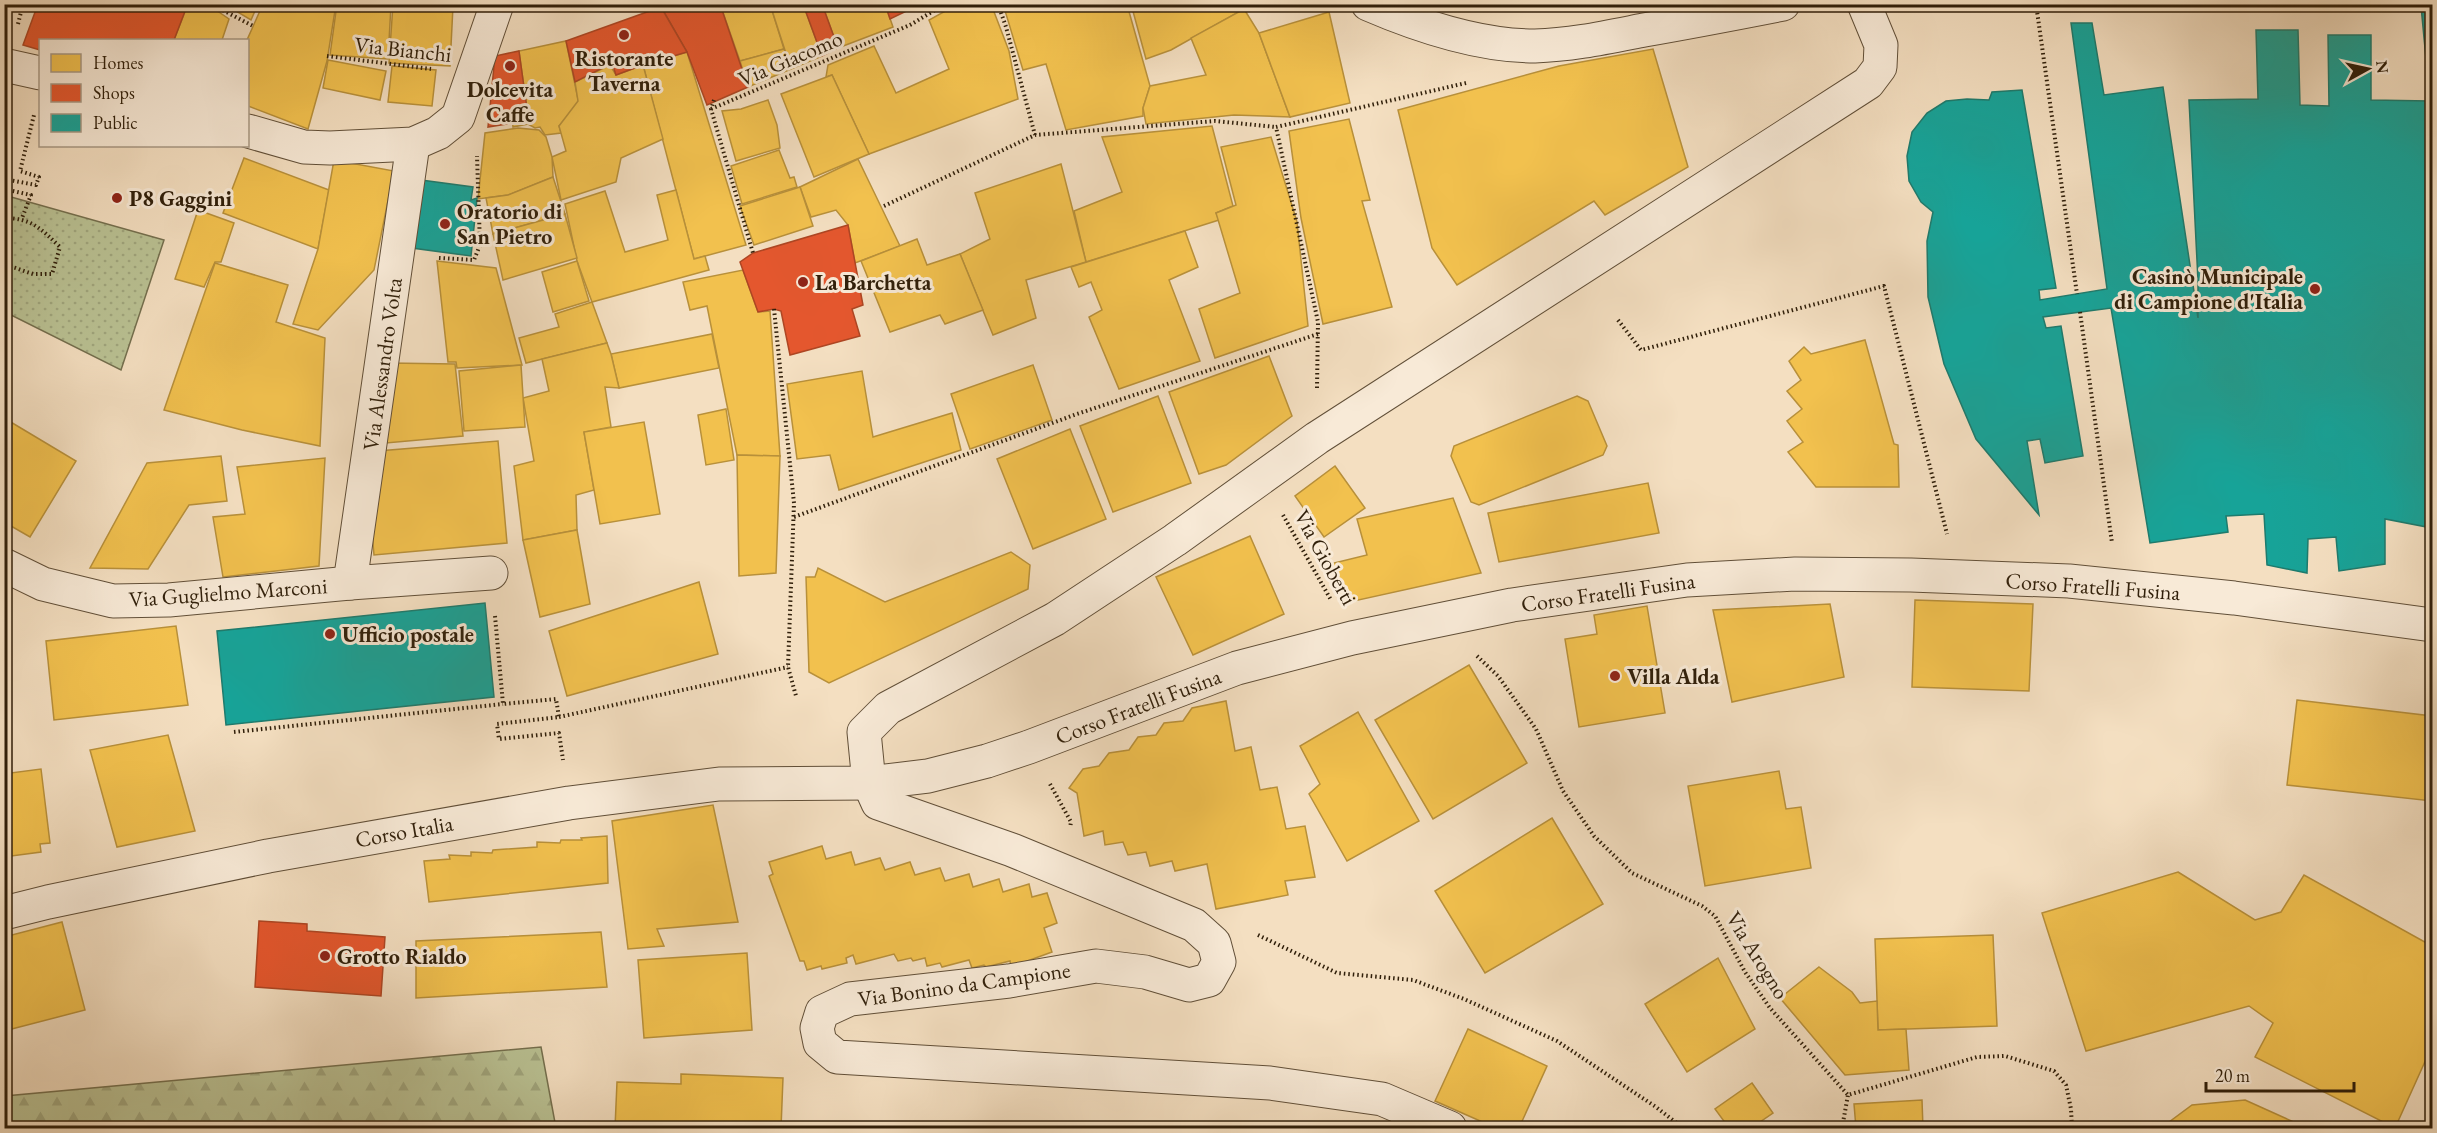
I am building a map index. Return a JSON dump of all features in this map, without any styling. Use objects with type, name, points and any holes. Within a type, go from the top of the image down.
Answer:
[{"type":"street","points":[[249,131],[304,147],[330,148],[413,144],[438,133],[459,117],[497,4]]},
{"type":"street","points":[[1368,4],[1405,19],[1482,40],[1534,46],[1582,42],[1783,4]]},
{"type":"street","points":[[869,783],[864,732],[888,708],[1055,619],[1175,540],[1317,438],[1868,83],[1880,67],[1881,45],[1873,21],[1864,4]]},
{"type":"street","points":[[4,65],[39,73]]},
{"type":"street","name":"Via Alessandro Volta","points":[[350,583],[413,144]]},
{"type":"street","name":"Via Guglielmo Marconi","points":[[4,565],[44,584],[113,601],[169,600],[350,583],[491,573]]},
{"type":"street","name":"Corso Fratelli Fusina","points":[[808,783],[869,783],[952,771],[1029,747],[1237,668],[1352,638],[1512,605],[1687,580],[1795,574],[1952,576],[2069,581],[2234,598],[2433,625]]},
{"type":"street","points":[[2376,619],[2433,646]]},
{"type":"street","name":"Corso Italia","points":[[4,913],[59,899],[268,856],[569,803],[719,784],[808,783]]},
{"type":"street","name":"Via Bonino da Campione","points":[[869,783],[878,803],[1012,850],[1194,926],[1214,944],[1219,962],[1209,980],[1189,985],[1145,972],[1096,966],[1009,981],[850,999],[822,1012],[817,1028],[820,1044],[837,1057],[1270,1083],[1382,1099],[1450,1128]]},
{"type":"path","name":"Via Giacomo","points":[[711,109],[910,25],[945,4]]},
{"type":"path","points":[[998,4],[1035,135]]},
{"type":"path","points":[[2036,4],[2077,294]]},
{"type":"path","points":[[211,5],[253,26]]},
{"type":"path","points":[[884,206],[1035,135],[1215,121],[1276,127],[1479,80],[1482,40]]},
{"type":"path","name":"Via Bianchi","points":[[327,56],[475,73]]},
{"type":"path","points":[[714,100],[711,109],[753,253]]},
{"type":"path","points":[[4,179],[36,185],[39,177],[20,171],[35,109]]},
{"type":"path","points":[[1276,127],[1318,322],[1317,438]]},
{"type":"path","points":[[4,189],[31,195],[22,218]]},
{"type":"path","points":[[4,218],[22,218],[41,229],[60,247],[52,274],[33,274],[4,264]]},
{"type":"path","points":[[1618,320],[1641,350],[1884,286],[1948,535],[1952,576]]},
{"type":"path","points":[[774,309],[794,503],[788,667],[796,696]]},
{"type":"path","points":[[2080,312],[2118,586]]},
{"type":"path","points":[[794,518],[1077,414],[1318,334]]},
{"type":"path","name":"Via Gioberti","points":[[1282,515],[1352,638]]},
{"type":"path","points":[[491,573],[503,704]]},
{"type":"path","name":"Via Arogno","points":[[1427,622],[1463,642],[1498,676],[1536,729],[1563,791],[1594,836],[1632,873],[1702,906],[1715,916],[1745,972],[1770,1008],[1848,1095]]},
{"type":"path","points":[[559,733],[500,739],[497,724],[560,717],[788,667]]},
{"type":"path","points":[[234,732],[556,699],[560,717]]},
{"type":"path","points":[[1029,747],[1071,822],[1070,831]]},
{"type":"path","points":[[1249,931],[1337,973],[1413,980],[1464,999],[1557,1041],[1656,1107],[1683,1128]]},
{"type":"path","points":[[1842,1128],[1848,1095],[1977,1057],[2005,1056],[2054,1071],[2066,1085],[2072,1128]]},
{"type":"green space","points":[[4,195],[164,240],[121,370],[5,312]]},
{"type":"green space","points":[[541,1047],[556,1128],[5,1128],[5,1096]]},
{"type":"building: Homes","points":[[4,4],[11,4],[5,30],[4,30]]},
{"type":"building: Homes","points":[[183,4],[207,4],[229,19],[222,39],[174,39],[187,6]]},
{"type":"building: Homes","points":[[224,4],[258,4],[251,20]]},
{"type":"building: Homes","points":[[263,4],[336,4],[327,61],[308,129],[249,106],[247,39]]},
{"type":"building: Homes","points":[[337,4],[391,5],[388,59],[330,55]]},
{"type":"building: Homes","points":[[393,4],[453,6],[450,66],[389,63]]},
{"type":"building: Homes","points":[[720,4],[770,4],[784,49],[740,61]]},
{"type":"building: Homes","points":[[770,4],[803,4],[822,56],[791,69]]},
{"type":"building: Homes","points":[[822,4],[885,4],[893,27],[838,48]]},
{"type":"building: Homes","points":[[958,4],[991,4],[1009,51],[1018,99],[869,154],[832,75],[826,77],[828,65],[874,46],[896,93],[949,69],[929,20]]},
{"type":"building: Homes","points":[[1003,4],[1121,4],[1122,7],[1128,8],[1150,86],[1143,108],[1143,116],[1066,130],[1046,64],[1023,70]]},
{"type":"building: Homes","points":[[1131,4],[1241,4],[1244,9],[1171,50],[1146,59]]},
{"type":"building: Homes","points":[[1244,9],[1259,33],[1290,117],[1234,115],[1146,124],[1143,108],[1150,86],[1206,75],[1191,38]]},
{"type":"building: Homes","points":[[1329,12],[1350,103],[1290,117],[1259,33]]},
{"type":"building: Homes","points":[[566,41],[579,104],[559,126],[561,133],[545,135],[540,127],[535,128],[528,124],[513,127],[512,118],[528,116],[519,51]]},
{"type":"building: Homes","points":[[784,49],[791,69],[748,87],[740,61]]},
{"type":"building: Homes","points":[[1653,49],[1688,167],[1605,215],[1594,201],[1457,285],[1432,248],[1398,110],[1559,66]]},
{"type":"building: Homes","points":[[687,52],[746,245],[694,259],[643,65]]},
{"type":"building: Homes","points":[[328,60],[386,71],[380,100],[323,88]]},
{"type":"building: Homes","points":[[610,65],[616,75],[643,65],[663,139],[621,158],[616,182],[561,200],[552,157],[566,151],[559,126],[578,101],[575,82]]},
{"type":"building: Homes","points":[[392,66],[436,70],[432,106],[388,102]]},
{"type":"building: Homes","points":[[832,75],[869,154],[814,177],[781,94]]},
{"type":"building: Homes","points":[[768,100],[777,125],[780,148],[736,161],[722,111],[741,109]]},
{"type":"building: Homes","points":[[1349,119],[1370,200],[1362,201],[1392,307],[1323,324],[1301,218],[1289,131]]},
{"type":"building: Homes","points":[[1212,126],[1233,206],[1216,213],[1219,220],[1086,262],[1074,211],[1122,192],[1102,137]]},
{"type":"building: Homes","points":[[518,128],[539,130],[546,137],[552,157],[553,177],[508,195],[478,199],[485,133]]},
{"type":"building: Homes","points":[[1271,137],[1297,222],[1308,326],[1215,358],[1199,309],[1240,293],[1216,213],[1236,205],[1221,147]]},
{"type":"building: Homes","points":[[779,150],[790,178],[794,177],[797,187],[742,204],[731,166]]},
{"type":"building: Homes","points":[[244,158],[329,190],[318,249],[223,213]]},
{"type":"building: Homes","points":[[858,159],[900,246],[855,263],[848,225],[836,210],[811,217],[800,187]]},
{"type":"building: Homes","points":[[334,160],[394,171],[374,270],[318,330],[293,324],[318,249]]},
{"type":"building: Homes","points":[[1061,164],[1086,262],[1026,280],[1036,318],[993,335],[960,254],[990,239],[975,193]]},
{"type":"building: Homes","points":[[553,177],[565,214],[493,234],[486,198],[508,195]]},
{"type":"building: Homes","points":[[800,187],[813,226],[754,245],[740,206]]},
{"type":"building: Homes","points":[[676,190],[694,259],[705,256],[709,270],[592,302],[577,261],[565,204],[605,191],[625,252],[668,240],[657,195]]},
{"type":"building: Homes","points":[[198,210],[234,223],[221,262],[215,262],[204,287],[175,279]]},
{"type":"building: Homes","points":[[565,214],[577,258],[503,280],[493,234]]},
{"type":"building: Homes","points":[[1185,231],[1198,267],[1169,280],[1200,361],[1119,389],[1089,317],[1102,310],[1091,282],[1079,287],[1071,267]]},
{"type":"building: Homes","points":[[917,239],[927,265],[960,254],[983,310],[945,324],[940,315],[890,332],[861,261]]},
{"type":"building: Homes","points":[[437,261],[496,268],[522,365],[457,368],[456,362],[448,362]]},
{"type":"building: Homes","points":[[577,261],[589,301],[553,312],[542,272]]},
{"type":"building: Homes","points":[[215,263],[288,285],[276,322],[325,338],[320,446],[242,430],[164,410]]},
{"type":"building: Homes","points":[[743,270],[758,312],[770,311],[780,456],[737,455],[707,306],[690,310],[683,282]]},
{"type":"building: Homes","points":[[592,302],[607,343],[526,363],[519,338],[559,327],[555,314]]},
{"type":"building: Homes","points":[[712,334],[719,368],[619,388],[611,354]]},
{"type":"building: Homes","points":[[1865,340],[1894,444],[1898,445],[1899,487],[1816,487],[1788,452],[1803,442],[1787,421],[1802,409],[1787,391],[1801,380],[1789,361],[1804,347],[1811,354]]},
{"type":"building: Homes","points":[[607,343],[619,388],[605,387],[611,427],[584,432],[594,490],[576,495],[577,530],[523,540],[514,466],[534,461],[523,398],[549,391],[542,359]]},
{"type":"building: Homes","points":[[1269,356],[1292,416],[1226,465],[1199,474],[1169,392]]},
{"type":"building: Homes","points":[[389,363],[455,364],[463,436],[386,443]]},
{"type":"building: Homes","points":[[521,365],[525,427],[464,431],[459,371]]},
{"type":"building: Homes","points":[[1033,365],[1052,420],[970,449],[951,394]]},
{"type":"building: Homes","points":[[862,371],[873,437],[952,413],[961,450],[839,490],[830,455],[797,459],[787,384]]},
{"type":"building: Homes","points":[[1158,396],[1191,483],[1113,512],[1080,426]]},
{"type":"building: Homes","points":[[1577,396],[1588,401],[1607,446],[1603,455],[1479,505],[1471,502],[1451,456],[1454,446]]},
{"type":"building: Homes","points":[[726,409],[734,460],[706,465],[698,415]]},
{"type":"building: Homes","points":[[4,418],[76,461],[30,537],[4,522]]},
{"type":"building: Homes","points":[[644,422],[660,514],[600,524],[584,432]]},
{"type":"building: Homes","points":[[1070,429],[1106,519],[1033,549],[997,459]]},
{"type":"building: Homes","points":[[498,441],[507,543],[374,555],[370,509],[378,451]]},
{"type":"building: Homes","points":[[737,455],[780,456],[776,573],[739,576]]},
{"type":"building: Homes","points":[[221,456],[227,501],[189,505],[148,569],[90,568],[147,463]]},
{"type":"building: Homes","points":[[325,458],[319,566],[223,577],[213,517],[245,514],[237,467]]},
{"type":"building: Homes","points":[[1335,466],[1365,508],[1324,537],[1295,496]]},
{"type":"building: Homes","points":[[1648,483],[1659,533],[1499,562],[1488,513]]},
{"type":"building: Homes","points":[[1453,498],[1481,573],[1345,603],[1326,565],[1367,555],[1357,519]]},
{"type":"building: Homes","points":[[577,530],[590,604],[540,617],[523,540]]},
{"type":"building: Homes","points":[[1250,536],[1284,614],[1193,655],[1156,577]]},
{"type":"building: Homes","points":[[1011,552],[1030,565],[1028,589],[829,683],[809,672],[806,577],[815,577],[818,568],[885,602]]},
{"type":"building: Homes","points":[[699,582],[718,654],[567,696],[549,631]]},
{"type":"building: Homes","points":[[1915,600],[2033,604],[2029,691],[1912,687]]},
{"type":"building: Homes","points":[[1830,604],[1844,677],[1732,702],[1713,610]]},
{"type":"building: Homes","name":"Villa Alda","points":[[1647,606],[1665,713],[1579,727],[1565,639],[1597,634],[1594,615]]},
{"type":"building: Homes","points":[[176,626],[188,705],[54,720],[46,641]]},
{"type":"building: Homes","points":[[1469,665],[1527,763],[1433,819],[1375,720]]},
{"type":"building: Homes","points":[[2297,700],[2432,716],[2432,801],[2287,785]]},
{"type":"building: Homes","points":[[1226,701],[1235,751],[1251,747],[1260,790],[1277,787],[1286,829],[1305,826],[1315,877],[1285,881],[1288,895],[1216,909],[1207,864],[1175,871],[1172,861],[1150,866],[1146,852],[1128,855],[1123,842],[1105,845],[1103,831],[1084,836],[1077,793],[1069,788],[1083,769],[1099,766],[1109,753],[1129,750],[1138,737],[1156,735],[1164,723],[1183,721],[1192,708]]},
{"type":"building: Homes","points":[[1358,712],[1419,821],[1347,861],[1309,794],[1320,784],[1300,746]]},
{"type":"building: Homes","points":[[168,735],[195,831],[117,847],[90,750]]},
{"type":"building: Homes","points":[[9,748],[11,773],[41,769],[50,843],[40,844],[41,852],[4,857],[4,749]]},
{"type":"building: Homes","points":[[1779,771],[1786,809],[1801,807],[1811,868],[1705,886],[1688,786]]},
{"type":"building: Homes","points":[[713,805],[738,922],[657,929],[664,946],[628,949],[612,821]]},
{"type":"building: Homes","points":[[1552,818],[1603,904],[1485,973],[1435,891]]},
{"type":"building: Homes","points":[[607,836],[608,883],[429,902],[424,861],[450,859],[449,855],[471,856],[471,852],[492,853],[493,850],[537,847],[537,842],[560,843],[561,840],[582,840],[581,838]]},
{"type":"building: Homes","points":[[822,846],[826,859],[851,852],[855,865],[880,858],[885,870],[910,862],[915,875],[940,868],[945,881],[969,874],[973,887],[999,879],[1003,892],[1029,884],[1032,897],[1047,893],[1057,923],[1044,928],[1052,952],[1011,967],[1010,961],[972,968],[969,960],[942,967],[940,963],[927,966],[925,958],[898,961],[894,954],[856,964],[853,955],[846,958],[847,963],[807,970],[804,961],[800,961],[769,876],[773,874],[769,862]]},
{"type":"building: Homes","points":[[2178,872],[2255,920],[2281,912],[2304,875],[2432,946],[2432,975],[2429,983],[2432,996],[2432,1046],[2395,1128],[2255,1057],[2273,1023],[2249,1006],[2086,1051],[2042,913]]},
{"type":"building: Homes","points":[[62,922],[85,1010],[4,1031],[4,937]]},
{"type":"building: Homes","points":[[601,932],[607,987],[416,998],[416,941]]},
{"type":"building: Homes","points":[[1993,935],[1997,1026],[1878,1030],[1875,939]]},
{"type":"building: Homes","points":[[747,953],[752,1030],[644,1038],[638,960]]},
{"type":"building: Homes","points":[[1718,958],[1755,1029],[1687,1072],[1645,1004]]},
{"type":"building: Homes","points":[[1819,967],[1852,992],[1860,1003],[1877,1001],[1878,1030],[1906,1029],[1909,1070],[1845,1075],[1780,998]]},
{"type":"building: Homes","points":[[1468,1029],[1547,1066],[1519,1128],[1496,1128],[1435,1101]]},
{"type":"building: Homes","points":[[681,1074],[783,1078],[781,1128],[615,1128],[617,1082],[681,1084]]},
{"type":"building: Homes","points":[[1752,1083],[1773,1113],[1751,1128],[1729,1128],[1715,1109]]},
{"type":"building: Homes","points":[[1922,1100],[1923,1128],[1856,1128],[1854,1104]]},
{"type":"building: Homes","points":[[2245,1100],[2307,1128],[2161,1128],[2192,1105]]},
{"type":"building: Shops","points":[[38,4],[183,4],[187,6],[174,39],[39,39],[39,50],[23,45]]},
{"type":"building: Shops","points":[[665,4],[720,4],[748,87],[707,105],[687,52],[661,7]]},
{"type":"building: Shops","points":[[803,4],[822,4],[838,48],[822,56]]},
{"type":"building: Shops","points":[[885,4],[921,4],[890,19]]},
{"type":"building: Shops","points":[[661,7],[687,52],[616,75],[612,63],[575,82],[566,41]]},
{"type":"building: Shops","points":[[519,51],[528,116],[512,118],[513,123],[488,127],[495,56]]},
{"type":"building: Shops","points":[[848,225],[863,305],[852,309],[860,336],[790,355],[781,311],[774,309],[758,312],[740,262],[753,253]]},
{"type":"building: Shops","points":[[259,921],[307,924],[307,931],[385,937],[381,996],[255,987]]},
{"type":"building: Public","name":"Casinò Municipale di Campione d'Italia","points":[[2421,6],[2432,6],[2432,528],[2385,519],[2385,564],[2339,571],[2336,537],[2308,539],[2307,573],[2267,565],[2264,514],[2226,516],[2228,532],[2150,543],[2111,308],[2043,317],[2046,328],[2061,326],[2083,456],[2045,463],[2040,439],[2027,441],[2039,515],[1976,439],[1944,364],[1928,297],[1927,241],[1933,212],[1921,202],[1909,181],[1907,156],[1912,132],[1927,113],[1946,101],[1989,100],[1992,92],[2022,90],[2056,288],[2039,290],[2040,300],[2107,289],[2071,23],[2092,23],[2104,95],[2163,87],[2198,318],[2189,100],[2258,99],[2256,30],[2298,30],[2300,105],[2329,106],[2328,35],[2371,35],[2371,100],[2430,101]]},
{"type":"building: Public","name":"Oratorio di San Pietro","points":[[421,180],[473,187],[471,200],[477,198],[471,256],[412,248]]},
{"type":"building: Public","points":[[485,603],[494,697],[226,725],[217,631]]},
{"type":"place","name":"Ristorante Taverna","points":[[624,35]]},
{"type":"place","name":"Dolcevita Caffe","points":[[510,66]]},
{"type":"place","name":"P8 Gaggini","points":[[117,198]]},
{"type":"place","name":"Oratorio di San Pietro","points":[[445,224]]},
{"type":"place","name":"La Barchetta","points":[[803,282]]},
{"type":"place","name":"Casinò Municipale di Campione d'Italia","points":[[2315,289]]},
{"type":"place","name":"Ufficio postale","points":[[330,634]]},
{"type":"place","name":"Villa Alda","points":[[1615,676]]},
{"type":"place","name":"Grotto Rialdo","points":[[325,956]]}]
